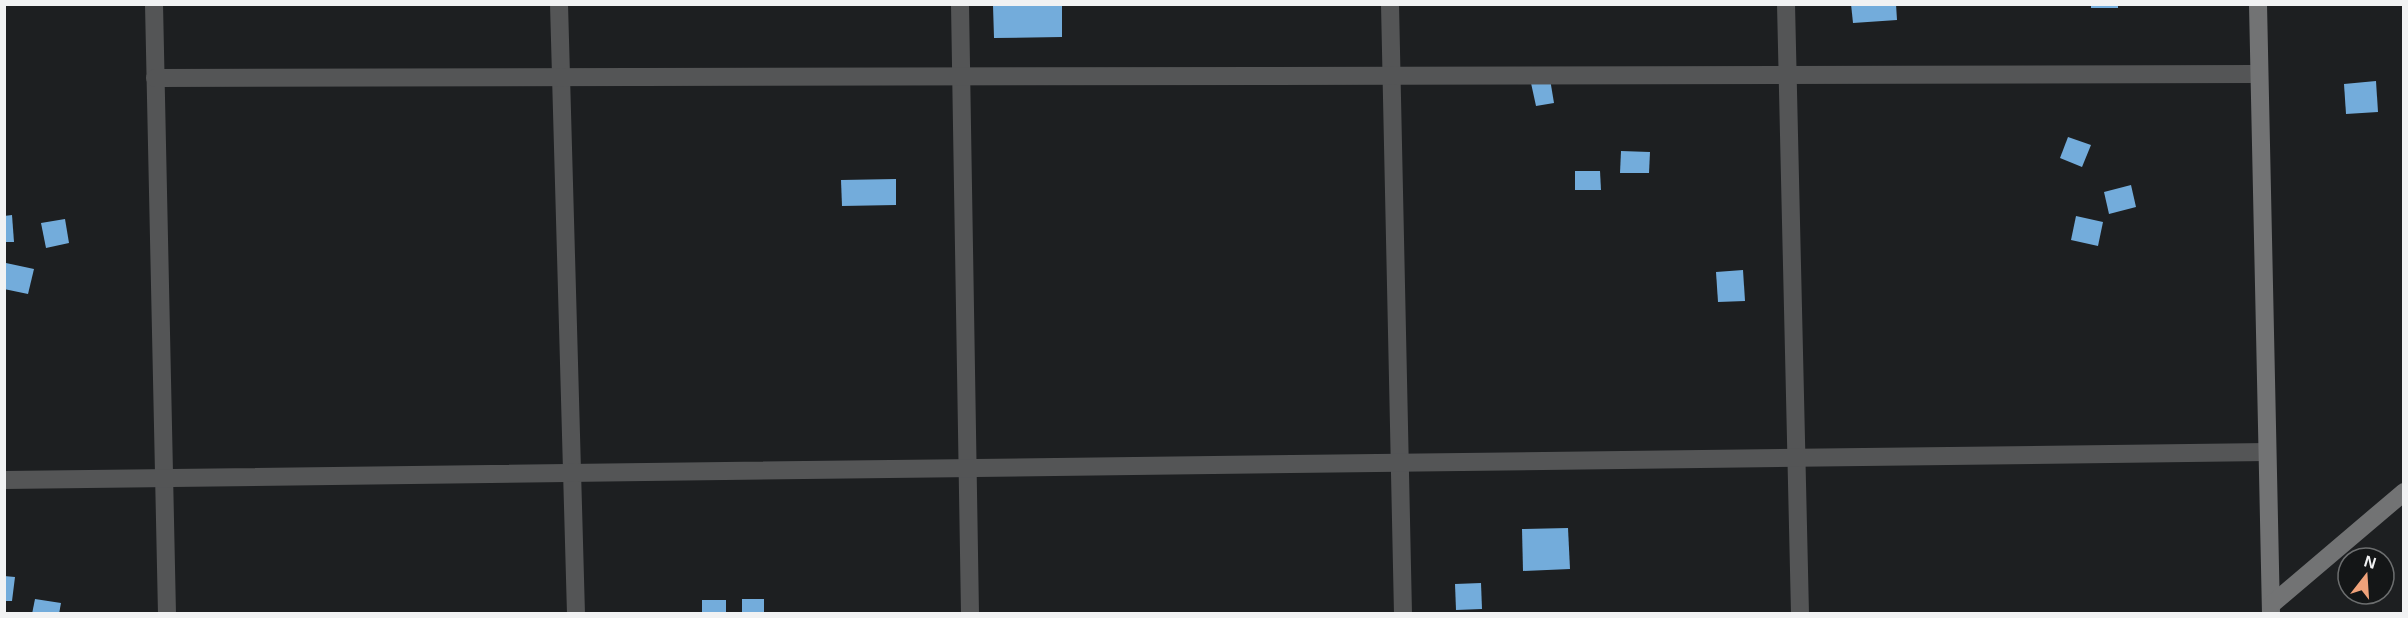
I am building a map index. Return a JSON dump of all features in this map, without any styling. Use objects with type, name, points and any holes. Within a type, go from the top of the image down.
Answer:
[{"type":"street","points":[[154,4],[167,614]]},
{"type":"street","points":[[559,4],[576,614]]},
{"type":"street","points":[[960,4],[970,614]]},
{"type":"street","points":[[1390,4],[1403,614]]},
{"type":"street","points":[[1786,4],[1800,614]]},
{"type":"street","points":[[2258,4],[2271,609]]},
{"type":"street","points":[[155,78],[2259,74]]},
{"type":"street","points":[[4,480],[2267,452]]},
{"type":"street","points":[[2271,609],[2403,492]]},
{"type":"building","points":[[1062,4],[1062,37],[994,38],[993,5]]},
{"type":"building","points":[[1851,4],[1896,4],[1897,20],[1853,23]]},
{"type":"building","points":[[2091,4],[2118,4],[2118,8],[2091,8]]},
{"type":"building","points":[[1550,79],[1554,103],[1536,106],[1531,83]]},
{"type":"building","points":[[2376,81],[2378,112],[2346,114],[2344,84]]},
{"type":"building","points":[[2068,137],[2091,145],[2082,167],[2060,158]]},
{"type":"building","points":[[1621,151],[1650,152],[1649,173],[1620,173]]},
{"type":"building","points":[[1575,171],[1600,171],[1601,190],[1575,190]]},
{"type":"building","points":[[896,179],[896,205],[842,206],[841,180]]},
{"type":"building","points":[[2131,185],[2136,207],[2109,214],[2104,192]]},
{"type":"building","points":[[12,215],[14,242],[4,242],[4,216]]},
{"type":"building","points":[[2076,216],[2103,222],[2098,246],[2071,240]]},
{"type":"building","points":[[65,219],[69,243],[46,248],[41,223]]},
{"type":"building","points":[[6,263],[34,269],[28,294],[4,289]]},
{"type":"building","points":[[1743,270],[1745,301],[1718,302],[1716,272]]},
{"type":"building","points":[[1568,528],[1570,569],[1523,571],[1522,529]]},
{"type":"building","points":[[4,576],[15,577],[12,601],[4,601]]},
{"type":"building","points":[[1481,583],[1482,609],[1456,610],[1455,584]]},
{"type":"building","points":[[35,599],[61,603],[59,614],[32,614]]},
{"type":"building","points":[[742,599],[764,599],[764,614],[742,614]]},
{"type":"building","points":[[702,600],[726,600],[726,614],[702,614]]}]
